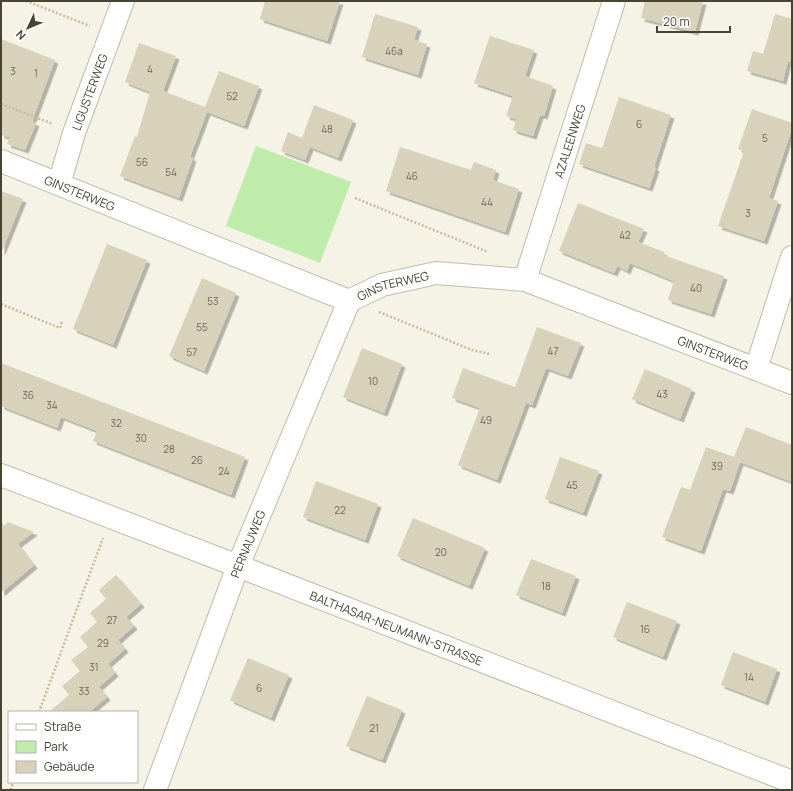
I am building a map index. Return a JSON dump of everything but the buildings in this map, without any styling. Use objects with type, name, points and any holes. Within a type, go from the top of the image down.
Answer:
[{"type":"street","name":"LIGUSTERWEG","points":[[59,184],[74,133],[123,1]]},
{"type":"street","name":"AZALEENWEG","points":[[525,280],[614,1]]},
{"type":"street","name":"GINSTERWEG","points":[[1,161],[349,300],[382,285],[436,273],[525,280],[792,383]]},
{"type":"street","points":[[756,369],[792,257]]},
{"type":"street","name":"PERNAUWEG","points":[[154,790],[238,566],[349,300]]},
{"type":"street","name":"BALTHASAR-NEUMANN-STRASSE","points":[[1,475],[792,782]]},
{"type":"path","points":[[26,1],[110,34]]},
{"type":"path","points":[[1,104],[74,133]]},
{"type":"path","points":[[355,198],[489,252]]},
{"type":"path","points":[[349,300],[472,350],[490,354]]},
{"type":"path","points":[[1,304],[60,328],[62,322]]},
{"type":"path","points":[[39,711],[110,517]]},
{"type":"green space","points":[[256,146],[351,182],[320,263],[226,226]]}]
